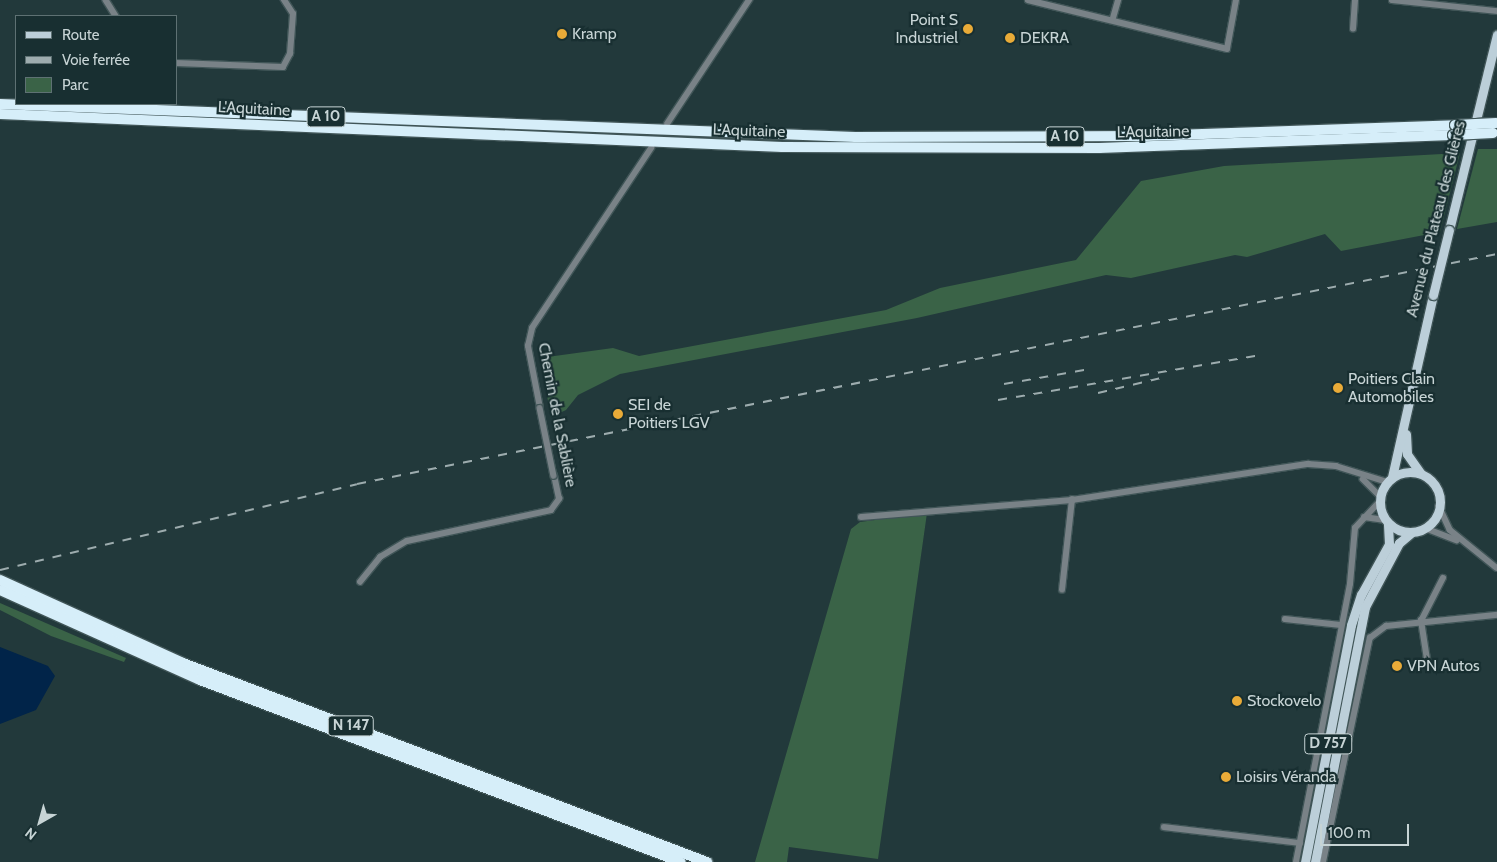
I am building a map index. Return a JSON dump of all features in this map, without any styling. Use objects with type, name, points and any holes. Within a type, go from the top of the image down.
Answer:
[{"type":"highway","name":"L'Aquitaine","points":[[0,104],[15,105]]},
{"type":"highway","name":"L'Aquitaine","points":[[26,105],[845,137],[1109,137],[1454,130]]},
{"type":"highway","name":"L'Aquitaine","points":[[0,114],[782,147],[1117,148],[1496,128]]},
{"type":"highway","name":"N 147","points":[[0,580],[192,666],[707,862]]},
{"type":"highway","name":"N 147","points":[[0,590],[200,680],[681,862]]},
{"type":"highway","points":[[0,595],[19,600]]},
{"type":"main road","name":"Avenue du Plateau des Glières","points":[[1390,480],[1497,35]]},
{"type":"main road","name":"Avenue du Plateau des Glières","points":[[1406,412],[1407,454],[1421,474]]},
{"type":"main road","points":[[1421,474],[1433,484],[1439,506],[1425,528],[1412,532],[1387,521],[1380,499],[1390,480],[1421,474]]},
{"type":"main road","name":"D 757","points":[[1315,862],[1361,595],[1389,544],[1387,521]]},
{"type":"main road","name":"D 757","points":[[1305,862],[1356,626],[1379,576],[1399,543],[1412,532]]},
{"type":"street","points":[[106,0],[115,15]]},
{"type":"street","points":[[178,63],[283,67],[290,54],[293,14],[284,0]]},
{"type":"street","points":[[667,124],[749,0]]},
{"type":"street","points":[[1028,0],[1113,18],[1226,49],[1236,0]]},
{"type":"street","points":[[1113,18],[1118,0]]},
{"type":"street","points":[[1354,29],[1356,0]]},
{"type":"street","points":[[1392,0],[1497,11]]},
{"type":"street","name":"Chemin de la Sablière","points":[[360,582],[380,557],[407,541],[551,510],[559,499],[528,346],[532,328],[651,148]]},
{"type":"street","points":[[861,517],[1072,500],[1308,464],[1336,466],[1358,474],[1390,480]]},
{"type":"street","points":[[1296,862],[1341,626],[1355,528],[1380,499],[1358,474]]},
{"type":"street","points":[[1062,590],[1072,500]]},
{"type":"street","points":[[1439,506],[1446,525],[1464,543],[1497,568]]},
{"type":"street","points":[[1364,517],[1387,521]]},
{"type":"street","points":[[1425,528],[1464,543]]},
{"type":"street","points":[[1428,666],[1421,621],[1443,578]]},
{"type":"street","points":[[1323,862],[1364,650],[1376,630],[1421,621],[1497,615]]},
{"type":"street","points":[[1285,619],[1341,626]]},
{"type":"street","points":[[1164,827],[1300,843]]},
{"type":"green space","points":[[1478,149],[1497,149],[1497,222],[1457,229]]},
{"type":"green space","points":[[1460,153],[1440,232],[1341,251],[1325,234],[1247,257],[1235,255],[1131,278],[1106,275],[917,318],[620,374],[578,395],[566,410],[551,417],[540,358],[613,348],[639,356],[886,310],[940,288],[1076,260],[1141,181],[1224,166]]},
{"type":"green space","points":[[927,513],[878,859],[789,847],[787,862],[755,862],[851,529],[860,522]]},
{"type":"green space","points":[[0,603],[126,658],[124,662],[51,636],[0,610]]},
{"type":"water","points":[[0,647],[48,666],[55,676],[36,710],[0,724]]},
{"type":"railway","points":[[0,570],[357,484],[1497,254]]},
{"type":"railway","points":[[998,400],[1262,355]]},
{"type":"railway","points":[[1004,384],[1090,369]]},
{"type":"railway","points":[[1098,393],[1165,377]]},
{"type":"place","name":"Point S Industriel","points":[[968,29]]},
{"type":"place","name":"Kramp","points":[[562,34]]},
{"type":"place","name":"DEKRA","points":[[1010,38]]},
{"type":"place","name":"Poitiers Clain Automobiles","points":[[1338,388]]},
{"type":"place","name":"SEI de Poitiers LGV","points":[[618,414]]},
{"type":"place","name":"VPN Autos","points":[[1397,666]]},
{"type":"place","name":"Stockovelo","points":[[1237,701]]},
{"type":"place","name":"Loisirs Véranda","points":[[1226,777]]}]
